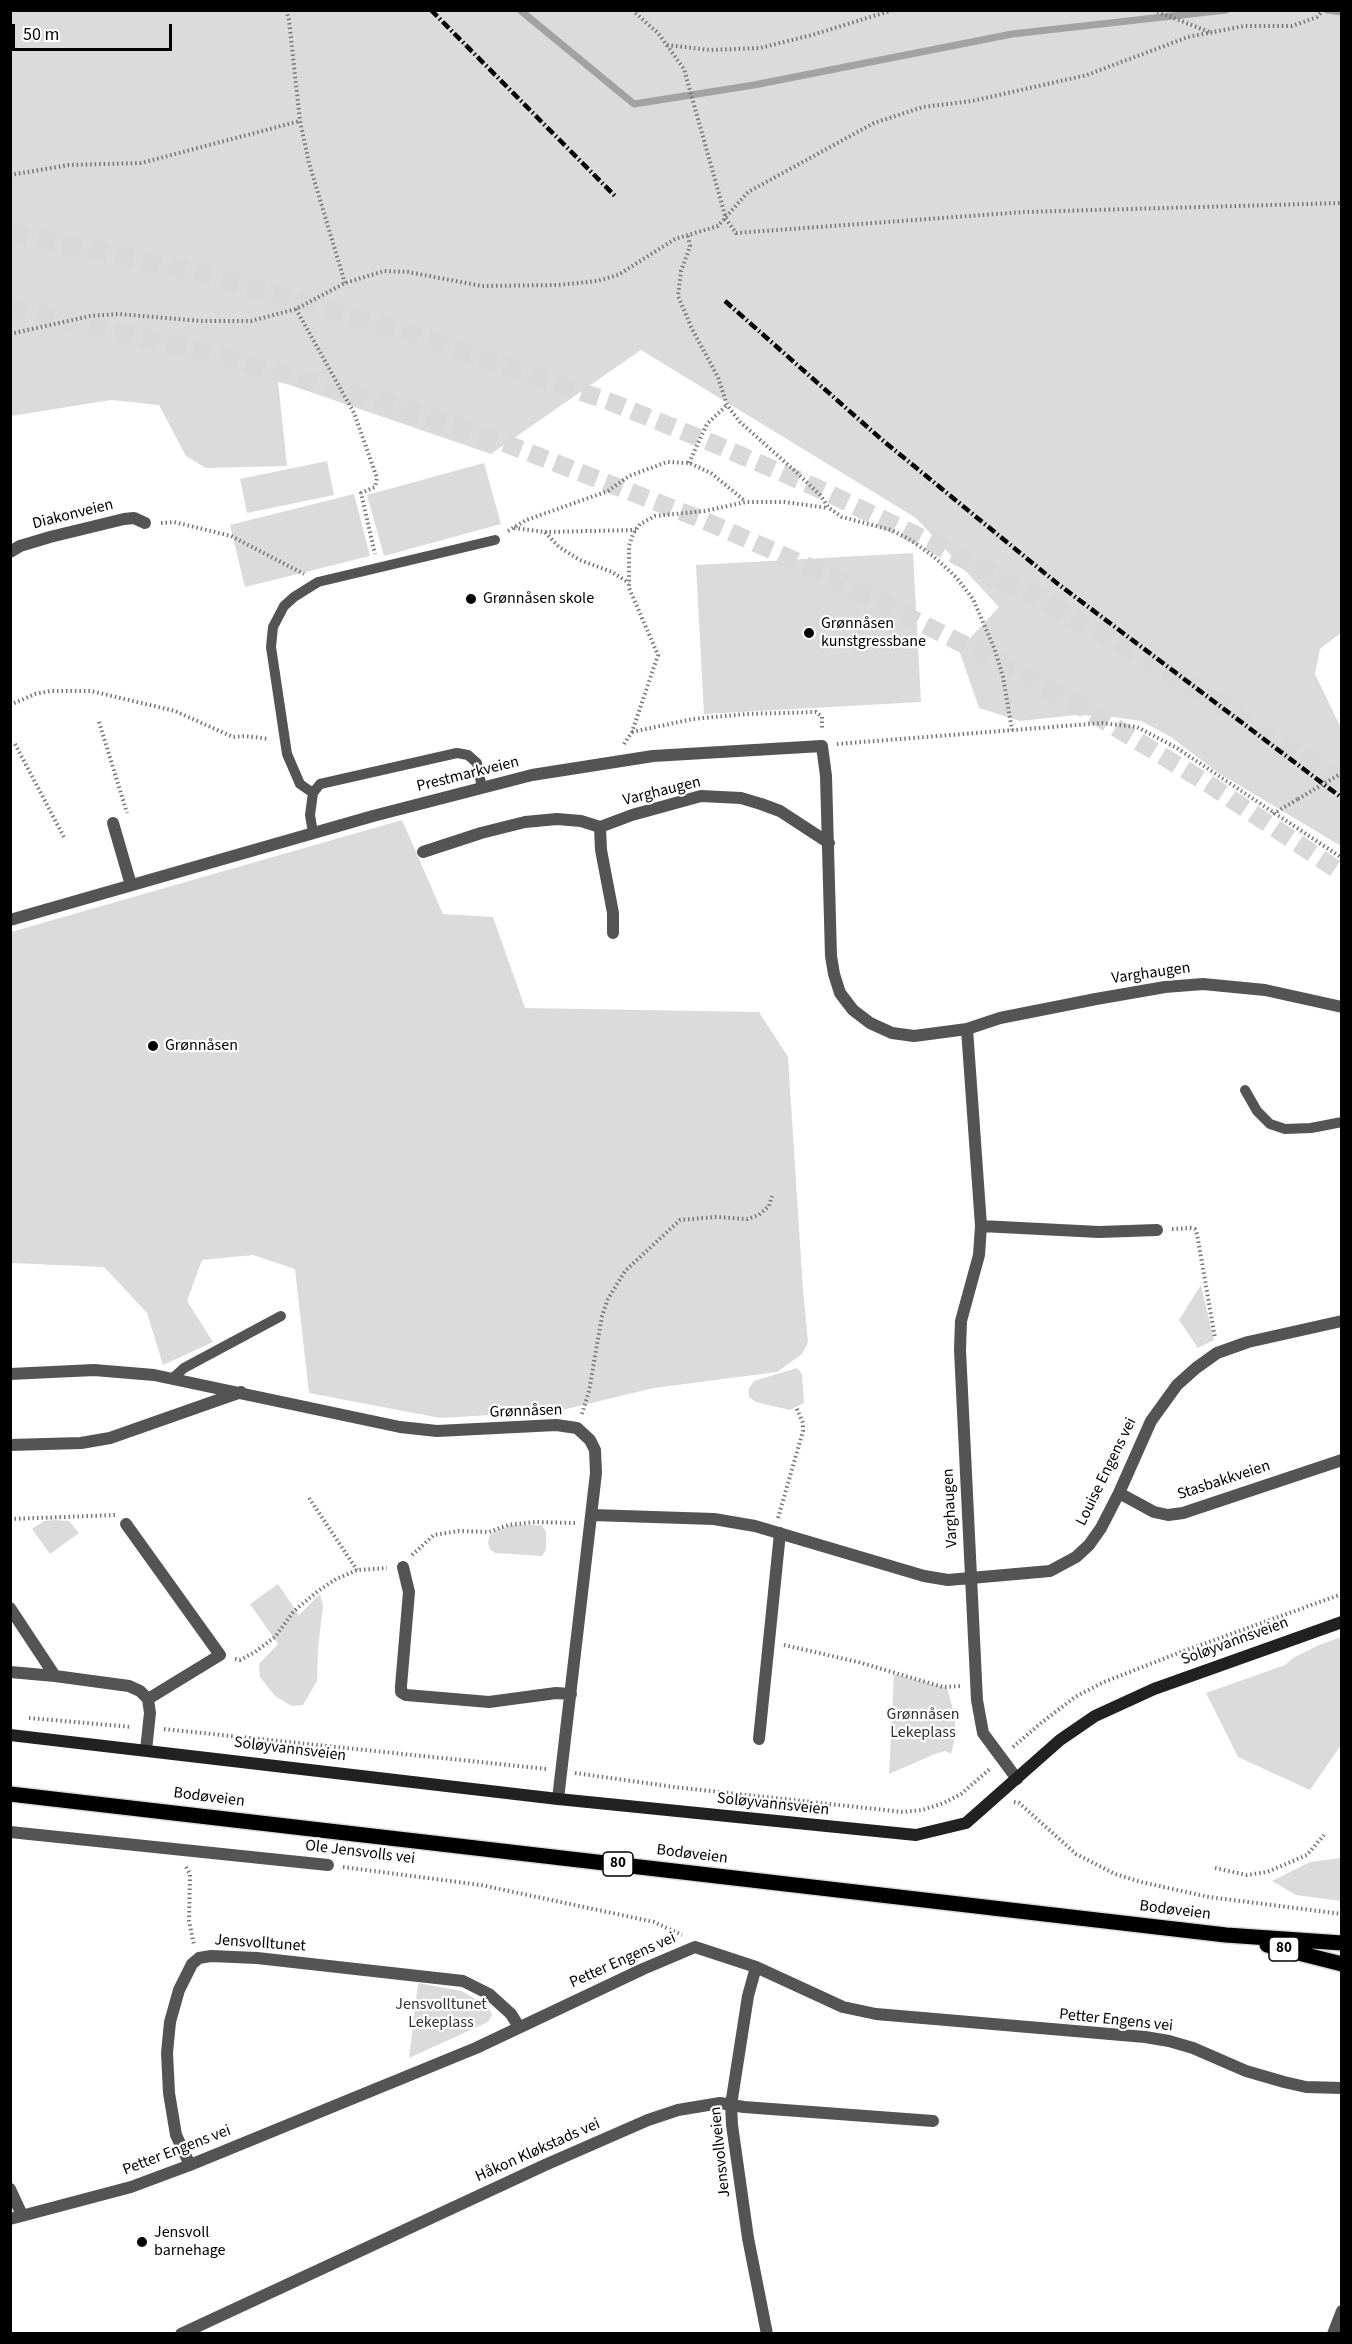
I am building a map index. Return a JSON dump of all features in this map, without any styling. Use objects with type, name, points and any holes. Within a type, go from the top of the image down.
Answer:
[{"type":"main road","name":"Bodøveien","points":[[10,1794],[1226,1935],[1341,1943]]},
{"type":"main road","name":"Bodøveien","points":[[1226,1935],[1341,1964]]},
{"type":"street","name":"Diakonveien","points":[[10,552],[20,546],[50,537],[123,519],[134,518],[145,523]]},
{"type":"street","name":"Prestmarkveien","points":[[10,920],[313,833],[532,775],[653,756],[822,746]]},
{"type":"street","name":"Varghaugen","points":[[822,746],[826,776],[829,843],[831,956],[840,993],[853,1010],[870,1023],[892,1033],[915,1036],[967,1029],[1000,1018],[1096,999],[1165,987],[1203,984],[1265,990],[1341,1007]]},
{"type":"street","name":"Varghaugen","points":[[600,827],[674,802],[701,796],[718,796],[741,798],[780,812],[829,843]]},
{"type":"street","points":[[423,852],[481,833],[525,822],[556,819],[580,821],[600,827],[601,850],[613,913],[613,933]]},
{"type":"street","points":[[113,823],[131,885]]},
{"type":"street","name":"Varghaugen","points":[[967,1029],[981,1226],[979,1255],[960,1336],[976,1686],[983,1733],[1017,1779]]},
{"type":"street","points":[[981,1226],[1099,1232],[1156,1230]]},
{"type":"street","name":"Louise Engens vei","points":[[592,1515],[714,1519],[755,1526],[924,1576],[948,1580],[1004,1574],[1035,1574],[1064,1565],[1089,1545],[1101,1528],[1119,1493],[1151,1420],[1163,1402],[1196,1368],[1217,1353],[1248,1342],[1341,1321]]},
{"type":"street","name":"Grønnåsen","points":[[10,1374],[94,1370],[154,1375],[400,1427],[437,1431],[556,1425],[577,1428],[590,1440],[595,1450],[592,1515],[558,1799]]},
{"type":"street","points":[[10,1445],[81,1443],[110,1438],[242,1392]]},
{"type":"street","name":"Stasbakkveien","points":[[1119,1493],[1154,1512],[1168,1515],[1183,1513],[1341,1460]]},
{"type":"street","points":[[126,1524],[220,1655],[148,1699]]},
{"type":"street","points":[[759,1739],[780,1533]]},
{"type":"street","points":[[403,1568],[409,1592],[401,1692],[406,1695],[489,1702],[556,1693],[571,1694]]},
{"type":"street","points":[[10,1608],[55,1676]]},
{"type":"street","name":"Soløyvannsveien","points":[[10,1735],[558,1799],[916,1835],[966,1823],[1060,1740],[1095,1716],[1128,1699],[1341,1622]]},
{"type":"street","points":[[10,1672],[129,1686],[140,1690],[148,1699],[149,1729],[146,1750]]},
{"type":"street","name":"Ole Jensvolls vei","points":[[10,1832],[327,1865]]},
{"type":"street","name":"Petter Engens vei","points":[[16,2217],[131,2187],[190,2165],[476,2048],[695,1947],[756,1967],[843,2007],[876,2014],[1169,2041],[1284,2082],[1306,2087],[1341,2088]]},
{"type":"street","name":"Jensvolltunet","points":[[190,2165],[176,2135],[169,2093],[167,2054],[170,2022],[179,1990],[192,1964],[199,1958],[211,1956],[257,1958],[463,1981],[489,1994],[510,2014],[519,2027]]},
{"type":"street","name":"Jensvollveien","points":[[756,1967],[748,1996],[731,2105],[748,2238],[767,2334]]},
{"type":"street","name":"Håkon Kløkstads vei","points":[[181,2334],[648,2120],[678,2110],[710,2103],[933,2121]]},
{"type":"street","points":[[10,2189],[16,2217]]},
{"type":"street","points":[[1333,2334],[1341,2311]]},
{"type":"lane","points":[[313,793],[300,784],[286,754],[271,646],[273,627],[284,606],[318,582],[495,540]]},
{"type":"lane","points":[[313,833],[310,815],[313,793],[320,784],[457,753],[468,755],[477,763],[482,788]]},
{"type":"lane","points":[[1245,1090],[1257,1111],[1270,1124],[1285,1129],[1311,1128],[1341,1122]]},
{"type":"lane","points":[[173,1378],[184,1368],[280,1316]]},
{"type":"path","points":[[286,10],[300,121],[309,163],[345,283]]},
{"type":"path","points":[[633,10],[658,33],[684,69],[726,219],[736,233],[1024,212],[1341,203]]},
{"type":"path","points":[[666,45],[710,50],[760,48],[893,10]]},
{"type":"path","points":[[1153,10],[1212,33]]},
{"type":"path","points":[[10,334],[90,316],[119,314],[229,322],[252,321],[296,309],[345,283],[384,271],[408,272],[482,286],[558,285],[597,280],[618,274],[675,239],[718,226],[748,192],[874,123],[923,107],[972,101],[1087,75],[1188,38],[1245,26],[1292,26],[1317,17],[1323,10]]},
{"type":"path","points":[[10,175],[69,165],[141,163],[300,121]]},
{"type":"path","points":[[688,236],[690,246],[681,271],[678,296],[718,377],[727,405],[740,422],[820,495],[829,508],[842,517],[891,530],[909,539],[933,556],[956,577],[973,599],[995,650],[1003,677],[1012,730]]},
{"type":"path","points":[[296,309],[354,413],[377,478],[375,488],[361,493],[378,568]]},
{"type":"path","points":[[689,463],[706,424],[727,405]]},
{"type":"path","points":[[495,540],[526,520],[608,491],[629,476],[667,462],[689,463],[711,473],[746,502]]},
{"type":"path","points":[[619,762],[618,753],[632,732],[658,655],[629,583],[629,546],[640,524],[655,516],[705,511],[746,502],[784,502],[829,508]]},
{"type":"path","points":[[145,523],[174,522],[231,536],[318,582]]},
{"type":"path","points":[[513,528],[545,532],[636,530]]},
{"type":"path","points":[[545,532],[559,547],[580,560],[612,572],[629,583]]},
{"type":"path","points":[[10,705],[35,694],[51,691],[91,691],[175,711],[233,737],[245,736],[285,741]]},
{"type":"path","points":[[632,732],[693,719],[746,714],[816,712],[822,717],[822,746],[1102,723],[1137,727],[1177,748],[1341,858]]},
{"type":"path","points":[[99,722],[129,819]]},
{"type":"path","points":[[15,744],[65,839]]},
{"type":"path","points":[[1273,814],[1341,773]]},
{"type":"path","points":[[577,1428],[589,1391],[602,1316],[608,1299],[625,1271],[680,1220],[716,1217],[747,1219],[759,1215],[769,1206],[771,1196]]},
{"type":"path","points":[[1156,1230],[1190,1228],[1194,1229],[1197,1234],[1217,1353]]},
{"type":"path","points":[[780,1533],[777,1522],[803,1431],[803,1423],[796,1407]]},
{"type":"path","points":[[309,1498],[357,1570]]},
{"type":"path","points":[[10,1519],[117,1515],[126,1524]]},
{"type":"path","points":[[20,1718],[561,1771],[674,1787],[903,1812],[921,1810],[944,1803],[961,1794],[1041,1723],[1076,1697],[1104,1683],[1181,1652],[1341,1594]]},
{"type":"path","points":[[769,1641],[858,1662],[943,1687],[976,1686]]},
{"type":"path","points":[[985,1774],[990,1780]]},
{"type":"path","points":[[1008,1801],[1020,1803],[1076,1854],[1115,1874],[1209,1897],[1341,1914]]},
{"type":"path","points":[[1215,1868],[1246,1875],[1267,1872],[1307,1855],[1324,1835]]},
{"type":"path","points":[[178,1850],[190,1874],[189,1921],[191,1937],[199,1958]]},
{"type":"path","name":"Ole Jensvolls vei","points":[[327,1865],[481,1885],[654,1922],[688,1938],[695,1947]]},
{"type":"green space","points":[[11,10],[1341,11],[1342,632],[1320,649],[1315,674],[1341,728],[1341,846],[1217,772],[1171,737],[1141,721],[1076,715],[1020,721],[979,708],[959,650],[999,607],[916,518],[641,350],[491,454],[278,381],[287,466],[206,468],[186,456],[159,405],[111,400],[11,416]]},
{"type":"green space","points":[[327,461],[334,495],[247,513],[240,479]]},
{"type":"green space","points":[[484,463],[501,524],[384,556],[367,495]]},
{"type":"green space","points":[[354,494],[370,556],[245,587],[230,525]]},
{"type":"green space","name":"Grønnåsen kunstgressbane","points":[[913,553],[921,702],[704,714],[696,565]]},
{"type":"green space","points":[[402,820],[443,914],[493,917],[525,1008],[759,1012],[788,1057],[808,1342],[802,1354],[777,1372],[654,1388],[558,1411],[440,1418],[309,1393],[295,1269],[253,1255],[202,1260],[187,1301],[213,1342],[163,1365],[147,1313],[104,1267],[11,1263],[11,932]]},
{"type":"green space","points":[[1201,1285],[1214,1340],[1198,1348],[1179,1320]]},
{"type":"green space","points":[[797,1368],[802,1374],[804,1403],[790,1410],[756,1402],[749,1397],[749,1388],[754,1381]]},
{"type":"green space","points":[[44,1521],[69,1521],[79,1533],[50,1554],[32,1529]]},
{"type":"green space","points":[[512,1525],[542,1525],[546,1532],[546,1550],[542,1556],[495,1553],[491,1550],[488,1544],[493,1532]]},
{"type":"green space","points":[[278,1584],[299,1615],[320,1594],[323,1606],[317,1681],[303,1705],[292,1706],[275,1696],[260,1677],[259,1664],[278,1644],[250,1604]]},
{"type":"green space","points":[[1341,1637],[1341,1745],[1310,1790],[1238,1757],[1206,1693],[1285,1665],[1293,1658],[1319,1645]]},
{"type":"green space","name":"Grønnåsen Lekeplass","points":[[894,1674],[947,1688],[954,1713],[956,1734],[951,1754],[945,1751],[935,1754],[889,1774]]},
{"type":"green space","points":[[1341,1858],[1341,1901],[1296,1895],[1272,1881],[1310,1862]]},
{"type":"green space","name":"Jensvolltunet Lekeplass","points":[[418,1983],[462,1991],[489,2008],[492,2015],[488,2022],[409,2058]]},
{"type":"waterway","points":[[520,10],[634,104],[754,85],[1012,34],[1226,10]]},
{"type":"waterway","points":[[1327,10],[1342,12]]},
{"type":"tunnel","points":[[10,233],[159,264],[397,329],[608,401],[712,443],[815,487],[1016,586],[1114,640],[1229,709],[1342,782]]},
{"type":"tunnel","points":[[10,308],[227,358],[375,400],[499,441],[703,520],[803,564],[999,662],[1095,715],[1207,783],[1342,873]]},
{"type":"railway","points":[[431,10],[616,197]]},
{"type":"railway","points":[[725,301],[881,439],[1058,584],[1342,798]]},
{"type":"place","name":"Grønnåsen skole","points":[[471,599]]},
{"type":"place","name":"Grønnåsen kunstgressbane","points":[[809,633]]},
{"type":"place","name":"Grønnåsen","points":[[153,1046]]},
{"type":"place","name":"Jensvoll barnehage","points":[[142,2242]]}]
